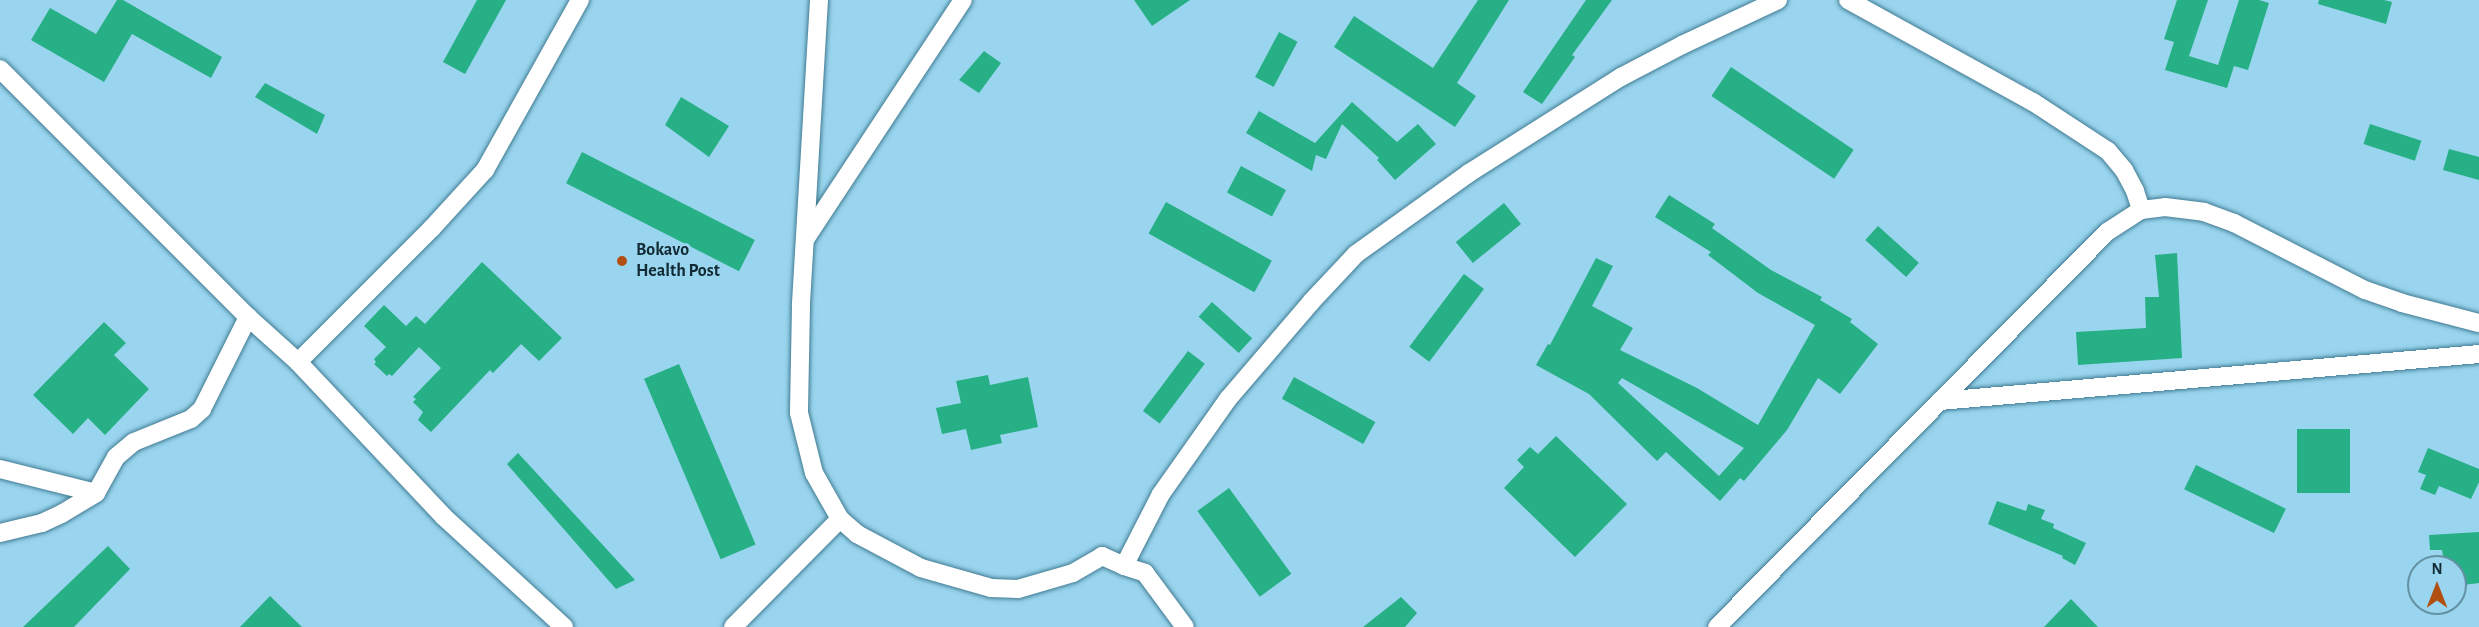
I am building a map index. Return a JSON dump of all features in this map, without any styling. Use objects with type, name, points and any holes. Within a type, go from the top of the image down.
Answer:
[{"type":"street","points":[[298,362],[432,228],[485,170],[580,0]]},
{"type":"street","points":[[819,0],[805,240],[799,413],[814,472],[840,519],[857,534],[921,568],[991,588],[1018,589],[1041,584],[1073,573],[1102,556],[1124,567],[1145,573],[1185,627]]},
{"type":"street","points":[[805,240],[963,0]]},
{"type":"street","points":[[1124,567],[1161,494],[1228,399],[1311,302],[1356,254],[1469,173],[1621,77],[1682,45],[1778,0]]},
{"type":"street","points":[[1848,0],[2033,102],[2108,151],[2124,170],[2136,191],[2140,210]]},
{"type":"street","points":[[0,69],[249,317],[298,362],[444,517],[564,627]]},
{"type":"street","points":[[1717,627],[2107,232],[2140,210],[2165,207],[2204,212],[2234,223],[2365,290],[2402,303],[2479,323]]},
{"type":"street","points":[[0,533],[42,523],[96,493],[116,457],[134,442],[191,420],[202,409],[249,317]]},
{"type":"street","points":[[1940,401],[2479,354]]},
{"type":"street","points":[[0,469],[96,493]]},
{"type":"street","points":[[734,627],[840,519]]},
{"type":"building","points":[[117,0],[123,0],[222,57],[211,78],[132,34],[104,82],[31,40],[50,8],[96,34]]},
{"type":"building","points":[[477,0],[506,0],[465,74],[443,62]]},
{"type":"building","points":[[1134,0],[1190,0],[1152,26]]},
{"type":"building","points":[[1478,0],[1509,0],[1457,83],[1476,96],[1455,127],[1334,47],[1354,16],[1433,68]]},
{"type":"building","points":[[1586,0],[1612,0],[1572,55],[1575,57],[1542,104],[1523,92]]},
{"type":"building","points":[[2177,0],[2208,0],[2189,56],[2218,65],[2239,0],[2259,0],[2269,3],[2248,70],[2234,66],[2227,88],[2165,70],[2174,42],[2164,39]]},
{"type":"building","points":[[2319,0],[2392,2],[2386,24],[2318,4]]},
{"type":"building","points":[[1279,32],[1298,42],[1274,87],[1255,77]]},
{"type":"building","points":[[984,51],[1001,63],[979,93],[959,80]]},
{"type":"building","points":[[1731,67],[1854,150],[1834,179],[1711,96]]},
{"type":"building","points":[[265,83],[325,115],[317,134],[255,97]]},
{"type":"building","points":[[681,97],[729,126],[709,157],[665,125]]},
{"type":"building","points":[[1352,102],[1397,142],[1418,124],[1436,144],[1395,180],[1377,160],[1379,158],[1342,124],[1326,159],[1316,155],[1312,171],[1246,133],[1259,111],[1315,143]]},
{"type":"building","points":[[2370,124],[2421,141],[2415,161],[2364,144]]},
{"type":"building","points":[[2449,149],[2479,157],[2479,180],[2443,170]]},
{"type":"building","points":[[582,152],[755,240],[739,271],[566,183]]},
{"type":"building","points":[[1241,166],[1286,190],[1272,216],[1227,192]]},
{"type":"building","points":[[1669,195],[1715,224],[1712,228],[1771,270],[1822,297],[1820,300],[1852,319],[1850,322],[1878,344],[1840,394],[1818,378],[1787,430],[1744,481],[1740,478],[1720,501],[1666,452],[1657,461],[1589,394],[1536,365],[1548,344],[1550,345],[1596,258],[1613,266],[1592,306],[1633,328],[1620,350],[1697,388],[1758,425],[1815,325],[1758,293],[1708,255],[1711,252],[1655,217]],"holes":[[[1622,378],[1744,448],[1719,476],[1618,383]]]},
{"type":"building","points":[[1166,202],[1272,261],[1254,292],[1149,233]]},
{"type":"building","points":[[1504,203],[1521,224],[1473,263],[1456,242]]},
{"type":"building","points":[[1878,226],[1919,263],[1906,277],[1865,240]]},
{"type":"building","points":[[2177,253],[2182,358],[2078,365],[2076,332],[2146,328],[2145,297],[2159,297],[2155,255]]},
{"type":"building","points":[[482,262],[562,338],[539,361],[521,344],[493,373],[490,370],[431,432],[418,420],[423,412],[413,402],[416,399],[413,397],[441,368],[419,347],[392,376],[389,374],[387,376],[374,364],[376,362],[374,359],[386,347],[364,326],[384,305],[406,326],[416,316],[425,324]]},
{"type":"building","points":[[1464,274],[1484,289],[1429,362],[1409,347]]},
{"type":"building","points":[[1212,302],[1252,338],[1239,353],[1199,317]]},
{"type":"building","points":[[104,322],[126,343],[114,355],[149,389],[105,435],[88,418],[73,434],[33,395]]},
{"type":"building","points":[[1188,351],[1205,364],[1160,424],[1143,411]]},
{"type":"building","points":[[679,364],[756,544],[721,559],[644,379]]},
{"type":"building","points":[[988,375],[990,385],[1028,377],[1038,427],[1000,435],[1002,443],[971,450],[966,429],[942,434],[936,408],[961,403],[956,381]]},
{"type":"building","points":[[1294,377],[1375,422],[1363,444],[1282,399]]},
{"type":"building","points":[[2297,429],[2350,429],[2350,493],[2297,493]]},
{"type":"building","points":[[1556,436],[1627,504],[1575,557],[1504,488],[1524,467],[1517,460],[1530,447],[1538,454]]},
{"type":"building","points":[[2428,448],[2479,469],[2479,482],[2471,499],[2439,486],[2435,495],[2420,489],[2426,475],[2418,472]]},
{"type":"building","points":[[518,453],[635,580],[616,589],[507,464]]},
{"type":"building","points":[[2196,465],[2286,509],[2274,533],[2184,489]]},
{"type":"building","points":[[1229,488],[1291,574],[1260,597],[1197,511]]},
{"type":"building","points":[[1997,501],[2026,511],[2028,504],[2045,510],[2041,519],[2054,524],[2053,528],[2086,543],[2075,565],[2062,558],[2063,556],[1988,524]]},
{"type":"building","points":[[2479,532],[2479,583],[2467,584],[2467,555],[2443,555],[2442,550],[2430,550],[2429,535]]},
{"type":"building","points":[[108,546],[130,569],[74,627],[23,627]]},
{"type":"building","points":[[270,596],[302,627],[240,627]]},
{"type":"building","points":[[1401,597],[1417,613],[1405,627],[1363,627]]},
{"type":"building","points":[[2071,599],[2098,627],[2044,627]]},
{"type":"place","name":"Bokavo Health Post","points":[[622,261]]}]
